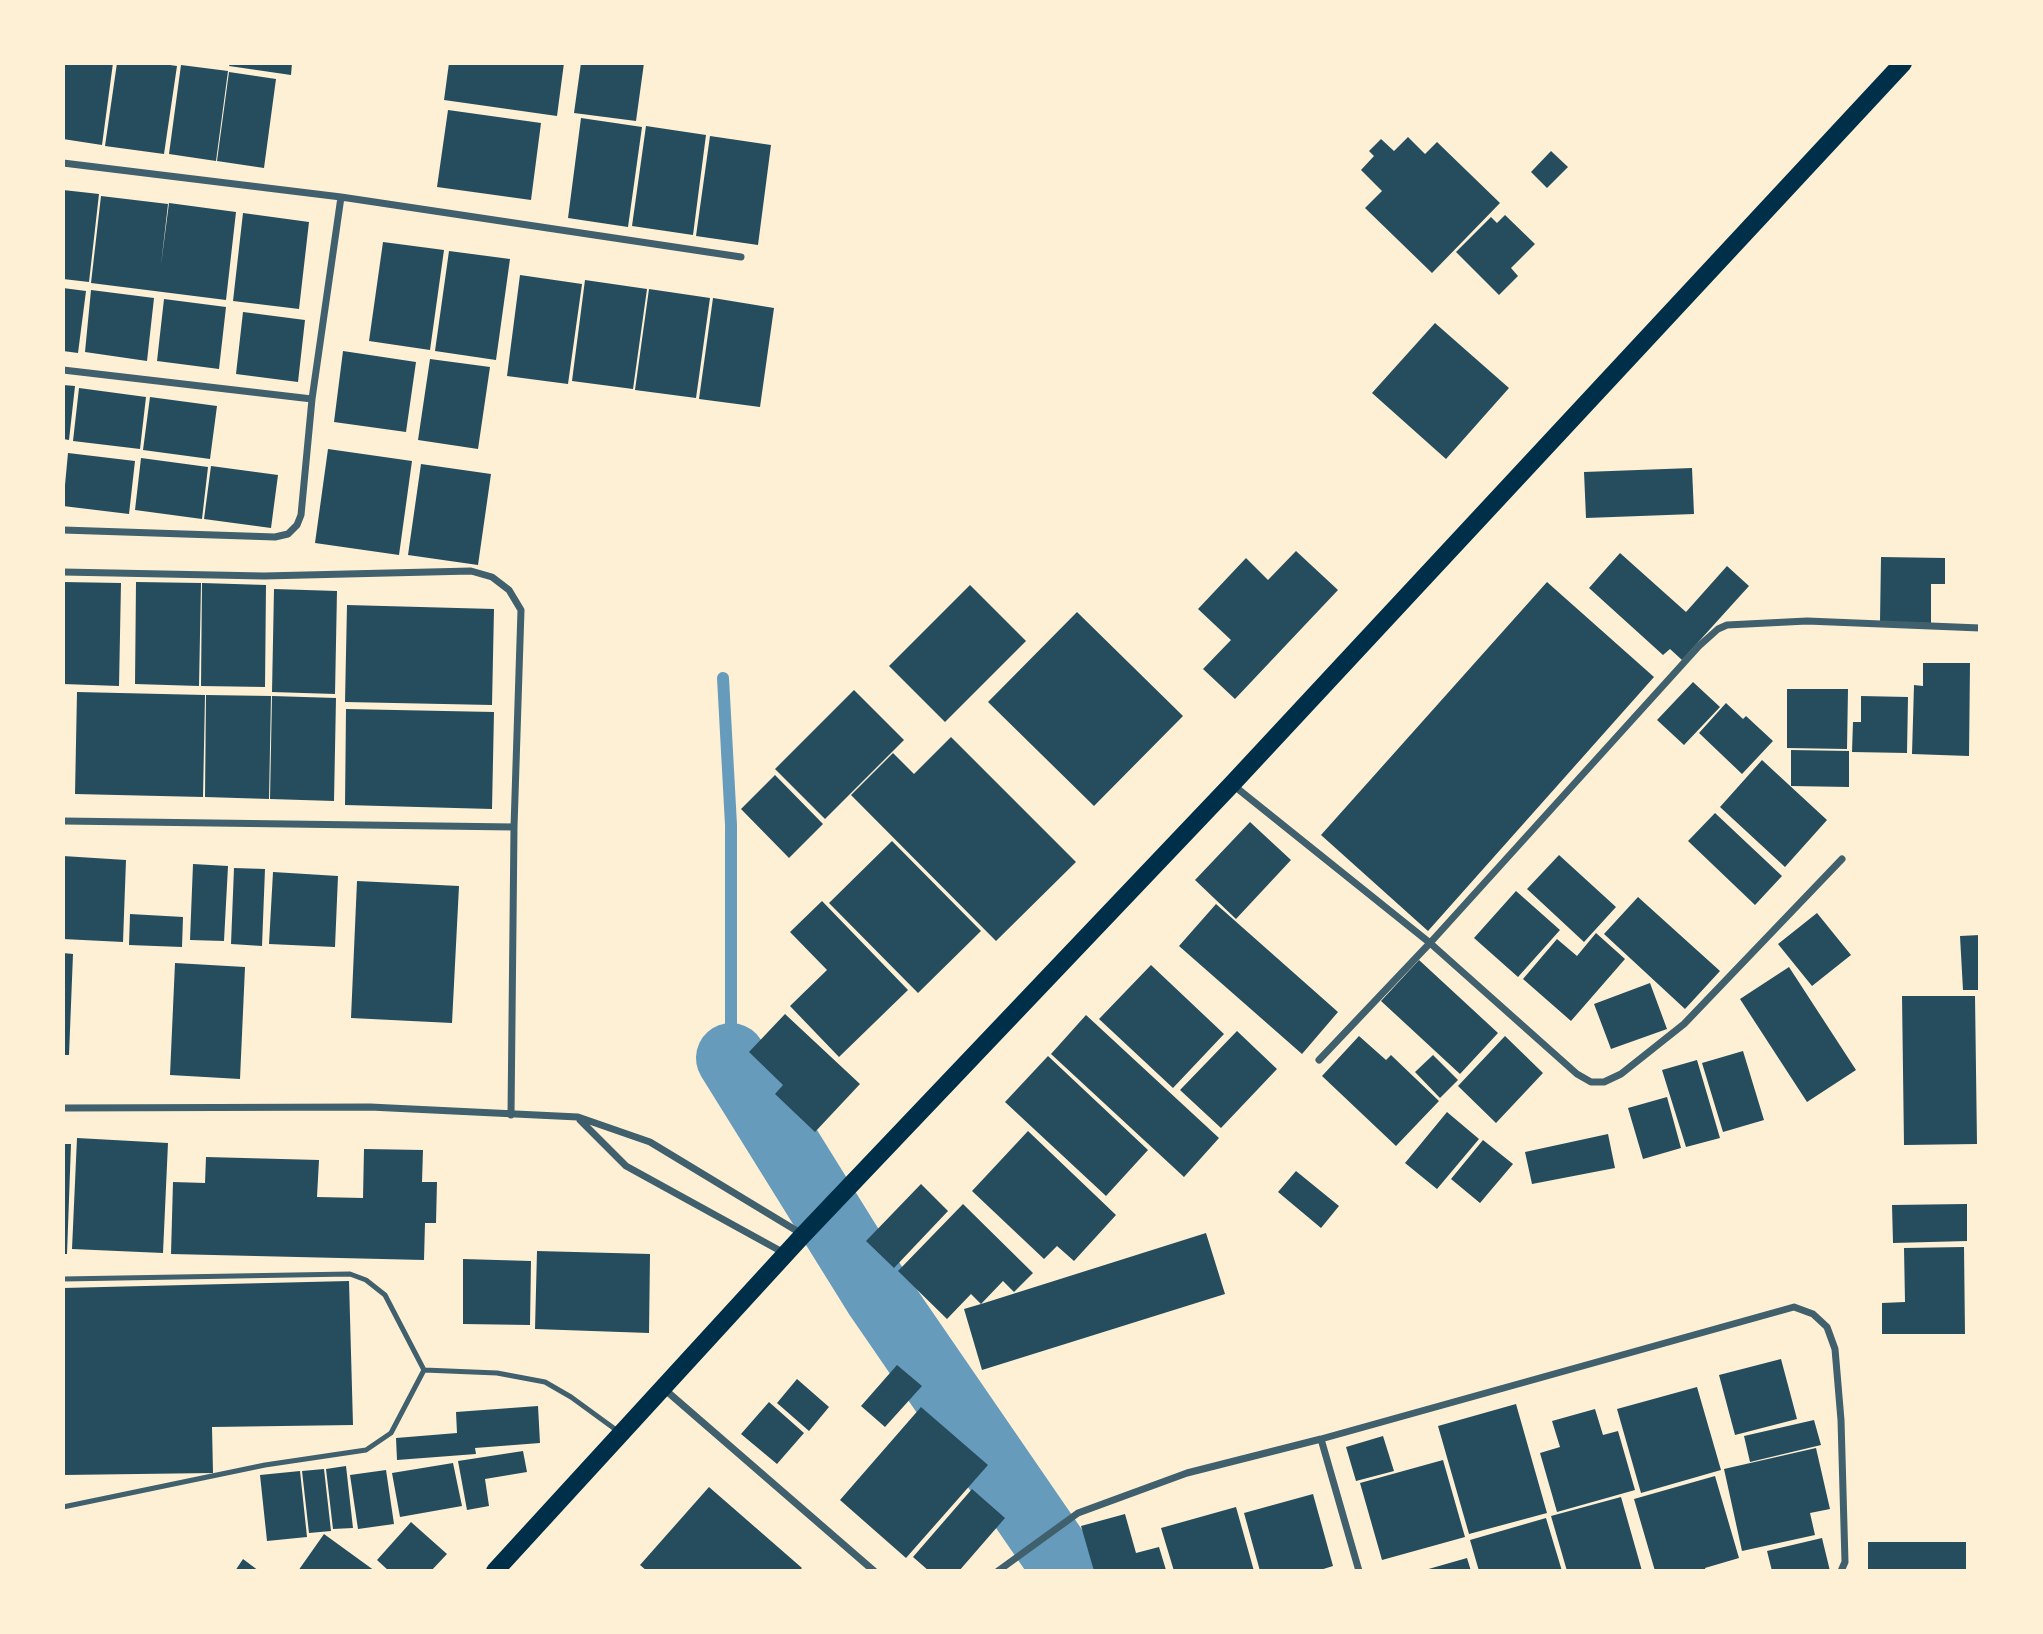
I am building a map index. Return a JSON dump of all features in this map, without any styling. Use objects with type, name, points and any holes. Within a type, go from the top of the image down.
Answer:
[{"type":"main road","points":[[495,1571],[808,1230],[1232,784],[1903,63]]},
{"type":"street","points":[[63,163],[341,197],[741,257]]},
{"type":"street","points":[[63,530],[275,537],[288,534],[297,525],[301,515],[312,399],[341,197]]},
{"type":"street","points":[[63,370],[312,399]]},
{"type":"street","points":[[63,572],[264,576],[471,570],[492,578],[509,590],[521,610],[514,827],[511,1115]]},
{"type":"street","points":[[1319,1060],[1430,943],[1699,646],[1718,629],[1727,625],[1807,621],[1980,628]]},
{"type":"street","points":[[1232,784],[1430,943],[1577,1074],[1591,1082],[1604,1082],[1621,1074],[1684,1024],[1842,859]]},
{"type":"street","points":[[63,821],[514,827]]},
{"type":"street","points":[[63,1108],[370,1107],[578,1117],[650,1142],[808,1230]]},
{"type":"street","points":[[578,1117],[626,1167],[786,1254]]},
{"type":"street","points":[[998,1571],[1078,1513],[1187,1473],[1321,1439],[1794,1307],[1813,1314],[1827,1327],[1835,1349],[1841,1420],[1845,1562],[1841,1571]]},
{"type":"street","points":[[663,1388],[874,1571]]},
{"type":"street","points":[[1321,1439],[1359,1571]]},
{"type":"lane","points":[[63,1279],[350,1274],[366,1280],[385,1295],[424,1370]]},
{"type":"lane","points":[[424,1370],[497,1373],[545,1382],[571,1397],[621,1434]]},
{"type":"lane","points":[[63,1507],[265,1465],[366,1450],[391,1433],[424,1370]]},
{"type":"building","points":[[63,63],[113,63],[102,145],[63,139]]},
{"type":"building","points":[[117,63],[177,66],[164,154],[105,146]]},
{"type":"building","points":[[230,63],[292,63],[291,75],[229,66]]},
{"type":"building","points":[[449,63],[564,63],[557,116],[444,100]]},
{"type":"building","points":[[581,63],[644,63],[636,121],[574,113]]},
{"type":"building","points":[[181,65],[228,71],[216,161],[169,154]]},
{"type":"building","points":[[229,72],[276,79],[264,168],[217,161]]},
{"type":"building","points":[[448,110],[541,123],[531,200],[437,187]]},
{"type":"building","points":[[581,118],[642,127],[628,227],[568,218]]},
{"type":"building","points":[[646,126],[706,135],[693,235],[632,226]]},
{"type":"building","points":[[710,136],[771,145],[758,245],[696,236]]},
{"type":"building","points":[[1408,137],[1425,154],[1437,142],[1500,203],[1432,273],[1365,208],[1382,191],[1361,170],[1374,156],[1369,151],[1381,139],[1394,151]]},
{"type":"building","points":[[1551,151],[1568,167],[1547,188],[1531,172]]},
{"type":"building","points":[[63,190],[99,194],[89,282],[63,279]]},
{"type":"building","points":[[101,196],[168,204],[161,265],[169,203],[236,212],[226,300],[91,283]]},
{"type":"building","points":[[243,213],[309,222],[299,309],[233,301]]},
{"type":"building","points":[[1505,215],[1535,244],[1511,268],[1518,276],[1499,295],[1456,252],[1491,217],[1497,223]]},
{"type":"building","points":[[383,242],[444,250],[430,350],[369,341]]},
{"type":"building","points":[[449,251],[510,259],[496,360],[435,351]]},
{"type":"building","points":[[520,275],[582,284],[568,384],[507,376]]},
{"type":"building","points":[[585,280],[647,289],[633,389],[572,381]]},
{"type":"building","points":[[63,288],[86,291],[78,353],[63,351]]},
{"type":"building","points":[[649,289],[710,298],[696,398],[635,390]]},
{"type":"building","points":[[91,290],[154,298],[147,361],[85,352]]},
{"type":"building","points":[[713,298],[774,308],[760,407],[699,399]]},
{"type":"building","points":[[164,299],[226,307],[219,369],[157,361]]},
{"type":"building","points":[[243,312],[305,320],[298,382],[236,374]]},
{"type":"building","points":[[1435,323],[1509,388],[1446,459],[1372,393]]},
{"type":"building","points":[[343,351],[416,362],[406,432],[334,422]]},
{"type":"building","points":[[430,359],[490,367],[478,449],[418,440]]},
{"type":"building","points":[[63,385],[75,386],[69,440],[63,439]]},
{"type":"building","points":[[79,388],[146,397],[140,449],[73,441]]},
{"type":"building","points":[[150,397],[217,406],[210,459],[143,450]]},
{"type":"building","points":[[328,449],[412,461],[399,555],[315,543]]},
{"type":"building","points":[[68,453],[135,461],[129,514],[63,506]]},
{"type":"building","points":[[141,458],[208,467],[202,519],[135,510]]},
{"type":"building","points":[[421,464],[491,474],[478,565],[408,555]]},
{"type":"building","points":[[211,466],[278,475],[271,528],[204,519]]},
{"type":"building","points":[[1692,468],[1694,514],[1586,518],[1584,472]]},
{"type":"building","points":[[1296,551],[1338,590],[1235,699],[1203,669],[1231,640],[1198,609],[1246,558],[1268,580]]},
{"type":"building","points":[[1620,553],[1686,612],[1727,566],[1749,586],[1682,660],[1670,649],[1663,655],[1589,588]]},
{"type":"building","points":[[1881,557],[1945,558],[1945,584],[1931,584],[1931,623],[1880,622]]},
{"type":"building","points":[[63,582],[121,583],[119,686],[63,684]]},
{"type":"building","points":[[136,582],[201,583],[199,686],[135,684]]},
{"type":"building","points":[[1547,582],[1654,677],[1428,931],[1321,835]]},
{"type":"building","points":[[202,583],[266,585],[265,687],[201,686]]},
{"type":"building","points":[[970,585],[1026,641],[945,722],[889,666]]},
{"type":"building","points":[[274,589],[337,591],[335,694],[272,692]]},
{"type":"building","points":[[347,605],[494,609],[492,705],[345,702]]},
{"type":"building","points":[[1077,612],[1183,716],[1094,806],[988,702]]},
{"type":"building","points":[[1923,663],[1970,663],[1969,756],[1912,754],[1914,685],[1923,686]]},
{"type":"building","points":[[1693,682],[1720,707],[1684,745],[1657,720]]},
{"type":"building","points":[[1787,689],[1848,689],[1847,749],[1787,748]]},
{"type":"building","points":[[854,690],[904,740],[825,819],[775,769]]},
{"type":"building","points":[[77,692],[205,695],[203,797],[75,794]]},
{"type":"building","points":[[206,695],[271,696],[269,799],[205,797]]},
{"type":"building","points":[[272,696],[336,698],[334,801],[270,799]]},
{"type":"building","points":[[1861,696],[1908,697],[1907,753],[1852,752],[1853,722],[1861,722]]},
{"type":"building","points":[[1726,703],[1743,719],[1746,716],[1773,741],[1742,774],[1699,733]]},
{"type":"building","points":[[346,709],[494,712],[492,809],[345,805]]},
{"type":"building","points":[[951,737],[1076,862],[996,941],[851,795],[893,753],[914,774]]},
{"type":"building","points":[[1791,750],[1849,751],[1849,787],[1791,786]]},
{"type":"building","points":[[1762,760],[1827,820],[1785,867],[1720,807]]},
{"type":"building","points":[[775,775],[823,824],[789,858],[741,809]]},
{"type":"building","points":[[1715,813],[1782,876],[1755,905],[1688,841]]},
{"type":"building","points":[[1250,822],[1291,860],[1236,919],[1195,880]]},
{"type":"building","points":[[892,841],[981,931],[918,993],[829,903]]},
{"type":"building","points":[[1559,855],[1616,907],[1584,942],[1527,889]]},
{"type":"building","points":[[63,856],[126,860],[123,942],[63,939]]},
{"type":"building","points":[[193,864],[228,866],[224,941],[190,940]]},
{"type":"building","points":[[234,868],[265,869],[262,946],[231,944]]},
{"type":"building","points":[[273,872],[338,876],[335,947],[269,944]]},
{"type":"building","points":[[357,881],[459,886],[452,1023],[351,1018]]},
{"type":"building","points":[[1516,891],[1560,930],[1518,977],[1474,938]]},
{"type":"building","points":[[1638,897],[1720,971],[1685,1009],[1604,934]]},
{"type":"building","points":[[822,901],[908,990],[839,1057],[790,1006],[827,970],[790,932]]},
{"type":"building","points":[[1216,904],[1338,1012],[1302,1054],[1179,946]]},
{"type":"building","points":[[1817,913],[1851,955],[1812,986],[1778,944]]},
{"type":"building","points":[[130,914],[183,917],[182,947],[129,945]]},
{"type":"building","points":[[1596,933],[1625,959],[1571,1021],[1523,979],[1557,939],[1577,956]]},
{"type":"building","points":[[1980,935],[1980,990],[1963,990],[1960,936]]},
{"type":"building","points":[[63,953],[73,954],[69,1055],[63,1055]]},
{"type":"building","points":[[1419,960],[1498,1033],[1460,1074],[1381,1001]]},
{"type":"building","points":[[175,963],[245,967],[240,1079],[170,1075]]},
{"type":"building","points":[[1151,965],[1224,1034],[1173,1088],[1099,1019]]},
{"type":"building","points":[[1789,967],[1856,1070],[1807,1102],[1740,999]]},
{"type":"building","points":[[1650,983],[1667,1029],[1611,1049],[1594,1004]]},
{"type":"building","points":[[1902,996],[1975,996],[1977,1144],[1904,1145]]},
{"type":"building","points":[[785,1014],[860,1084],[815,1132],[775,1094],[783,1085],[749,1052]]},
{"type":"building","points":[[1086,1015],[1219,1138],[1184,1177],[1051,1054]]},
{"type":"building","points":[[1237,1031],[1277,1069],[1221,1128],[1180,1090]]},
{"type":"building","points":[[1359,1036],[1386,1060],[1391,1055],[1439,1101],[1396,1146],[1322,1076]]},
{"type":"building","points":[[1505,1036],[1543,1073],[1496,1123],[1458,1086]]},
{"type":"building","points":[[1743,1051],[1764,1120],[1723,1132],[1702,1063]]},
{"type":"building","points":[[1433,1055],[1458,1080],[1440,1098],[1415,1072]]},
{"type":"building","points":[[1048,1056],[1148,1150],[1106,1196],[1005,1102]]},
{"type":"building","points":[[1697,1060],[1720,1138],[1686,1147],[1662,1070]]},
{"type":"building","points":[[1667,1097],[1681,1148],[1643,1159],[1628,1108]]},
{"type":"building","points":[[1447,1112],[1479,1139],[1437,1189],[1405,1163]]},
{"type":"building","points":[[1028,1131],[1116,1215],[1074,1261],[1057,1246],[1044,1259],[972,1191]]},
{"type":"building","points":[[1608,1134],[1615,1168],[1532,1184],[1525,1152]]},
{"type":"building","points":[[77,1138],[168,1143],[163,1253],[72,1249]]},
{"type":"building","points":[[1483,1140],[1513,1164],[1480,1203],[1451,1179]]},
{"type":"building","points":[[63,1144],[71,1144],[67,1254],[63,1254]]},
{"type":"building","points":[[364,1149],[423,1150],[422,1182],[437,1182],[436,1223],[425,1223],[424,1260],[171,1254],[173,1182],[205,1183],[206,1157],[319,1160],[317,1197],[363,1198]]},
{"type":"building","points":[[1296,1171],[1339,1206],[1321,1228],[1278,1192]]},
{"type":"building","points":[[921,1184],[948,1211],[894,1268],[866,1241]]},
{"type":"building","points":[[963,1204],[1033,1273],[1014,1292],[1003,1281],[981,1304],[971,1294],[947,1319],[898,1271]]},
{"type":"building","points":[[1967,1204],[1967,1241],[1893,1243],[1892,1205]]},
{"type":"building","points":[[1206,1233],[1225,1294],[982,1370],[964,1309]]},
{"type":"building","points":[[1964,1247],[1965,1334],[1882,1334],[1882,1303],[1905,1302],[1904,1248]]},
{"type":"building","points":[[537,1251],[650,1254],[649,1333],[535,1329]]},
{"type":"building","points":[[463,1259],[531,1261],[530,1325],[463,1324]]},
{"type":"building","points":[[349,1281],[353,1425],[212,1427],[213,1473],[63,1475],[63,1288]]},
{"type":"building","points":[[1781,1359],[1797,1419],[1735,1435],[1719,1375]]},
{"type":"building","points":[[897,1365],[922,1386],[885,1427],[861,1406]]},
{"type":"building","points":[[797,1379],[829,1407],[809,1431],[777,1403]]},
{"type":"building","points":[[1697,1387],[1721,1470],[1641,1493],[1617,1409]]},
{"type":"building","points":[[769,1402],[804,1433],[777,1464],[741,1434]]},
{"type":"building","points":[[1516,1404],[1547,1513],[1469,1534],[1438,1426]]},
{"type":"building","points":[[538,1406],[540,1443],[475,1448],[476,1454],[397,1460],[396,1438],[457,1433],[456,1412]]},
{"type":"building","points":[[921,1407],[988,1465],[906,1558],[840,1500]]},
{"type":"building","points":[[1595,1409],[1603,1435],[1618,1431],[1635,1490],[1557,1512],[1540,1453],[1560,1447],[1552,1421]]},
{"type":"building","points":[[1814,1420],[1821,1445],[1750,1462],[1744,1436]]},
{"type":"building","points":[[1383,1436],[1394,1471],[1356,1481],[1346,1447]]},
{"type":"building","points":[[1816,1448],[1830,1509],[1810,1513],[1815,1535],[1742,1551],[1724,1469]]},
{"type":"building","points":[[523,1451],[527,1472],[485,1479],[489,1506],[467,1510],[458,1461]]},
{"type":"building","points":[[1443,1460],[1465,1537],[1382,1560],[1360,1483]]},
{"type":"building","points":[[453,1463],[462,1506],[400,1517],[392,1473]]},
{"type":"building","points":[[346,1466],[353,1528],[333,1529],[326,1469]]},
{"type":"building","points":[[324,1469],[331,1531],[309,1533],[302,1471]]},
{"type":"building","points":[[386,1470],[394,1524],[358,1529],[350,1475]]},
{"type":"building","points":[[300,1471],[307,1537],[267,1541],[260,1475]]},
{"type":"building","points":[[1715,1476],[1739,1558],[1705,1568],[1706,1571],[1655,1571],[1634,1499]]},
{"type":"building","points":[[709,1487],[802,1568],[799,1571],[647,1571],[640,1565]]},
{"type":"building","points":[[972,1489],[1005,1518],[959,1571],[929,1571],[913,1557]]},
{"type":"building","points":[[1313,1494],[1333,1566],[1317,1571],[1260,1571],[1244,1513]]},
{"type":"building","points":[[1621,1497],[1642,1571],[1567,1571],[1551,1516]]},
{"type":"building","points":[[1236,1507],[1254,1571],[1174,1571],[1161,1528]]},
{"type":"building","points":[[1125,1514],[1136,1553],[1159,1547],[1166,1570],[1094,1571],[1081,1526]]},
{"type":"building","points":[[1546,1518],[1562,1571],[1479,1571],[1470,1540]]},
{"type":"building","points":[[411,1522],[447,1554],[431,1571],[389,1571],[377,1560]]},
{"type":"building","points":[[324,1534],[375,1571],[298,1571]]},
{"type":"building","points":[[1822,1538],[1830,1571],[1772,1571],[1767,1551]]},
{"type":"building","points":[[1868,1542],[1966,1542],[1966,1571],[1868,1571]]},
{"type":"building","points":[[1467,1558],[1471,1571],[1425,1571],[1425,1570]]},
{"type":"building","points":[[243,1559],[259,1571],[235,1571]]},
{"type":"waterway","points":[[723,678],[731,825],[731,1058]]},
{"type":"waterway","points":[[731,1058],[879,1296],[1068,1571]]}]
